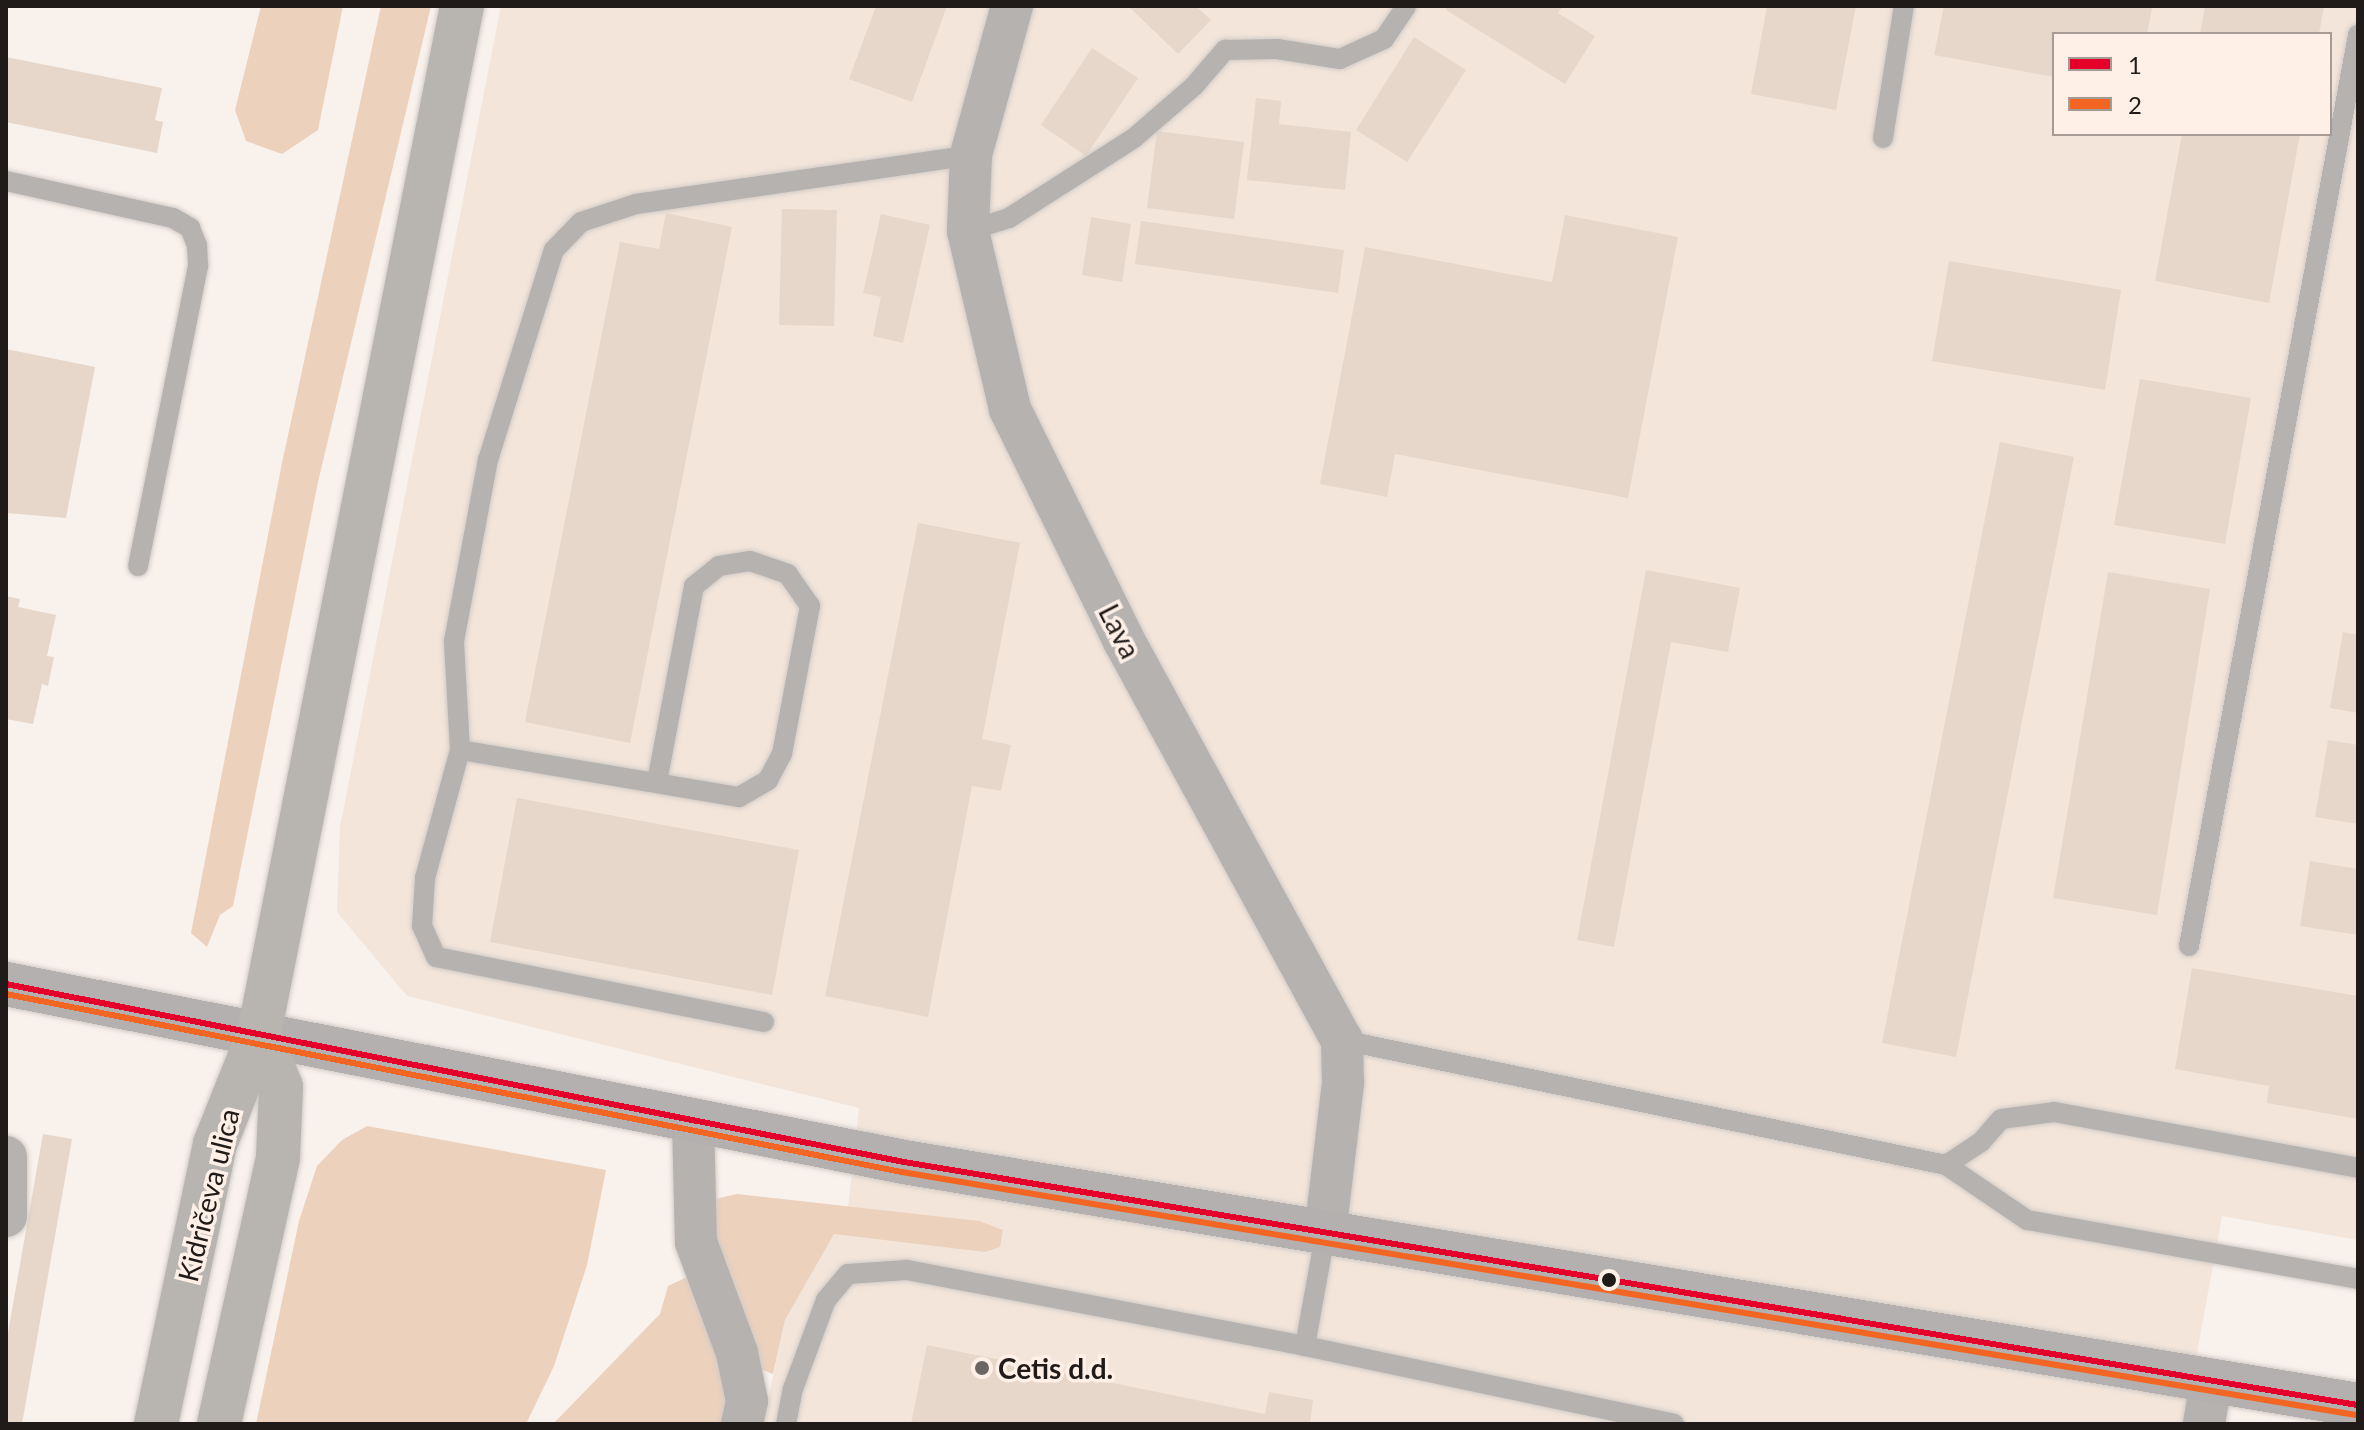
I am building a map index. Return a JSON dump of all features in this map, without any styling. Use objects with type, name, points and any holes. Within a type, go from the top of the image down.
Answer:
[{"type":"main road","points":[[259,1034],[462,6]]},
{"type":"main road","name":"Kidričeva ulica","points":[[156,1424],[215,1144],[259,1034]]},
{"type":"main road","name":"Kidričeva ulica","points":[[219,1424],[278,1157],[281,1087],[259,1034]]},
{"type":"street","name":"Lava","points":[[1012,6],[971,155],[968,231],[1010,409],[1123,639],[1342,1040],[1343,1083],[1325,1235]]},
{"type":"street","points":[[6,984],[693,1120],[1325,1235],[2358,1405]]},
{"type":"street","points":[[693,1120],[696,1242],[737,1353],[747,1401],[742,1424]]},
{"type":"street","points":[[6,1157],[6,1216]]},
{"type":"street","points":[[2204,1424],[2211,1381]]},
{"type":"lane","points":[[968,231],[1009,218],[1134,138],[1194,86],[1225,50],[1277,49],[1340,59],[1384,39],[1406,6]]},
{"type":"lane","points":[[1883,138],[1904,6]]},
{"type":"lane","points":[[2189,946],[2358,35]]},
{"type":"lane","points":[[764,1022],[436,957],[422,926],[425,878],[460,750],[454,641],[488,460],[554,250],[581,222],[636,204],[971,155]]},
{"type":"lane","points":[[6,181],[173,218],[190,228],[197,245],[184,339],[138,566]]},
{"type":"lane","points":[[460,750],[739,797],[768,780],[782,754],[810,606],[788,574],[750,561],[719,566],[694,586],[657,781]]},
{"type":"lane","points":[[1342,1040],[1946,1165],[2027,1220],[2358,1279]]},
{"type":"lane","points":[[1946,1165],[1981,1142],[2001,1119],[2054,1112],[2358,1168]]},
{"type":"lane","points":[[1305,1346],[1325,1235]]},
{"type":"lane","points":[[786,1424],[793,1389],[826,1300],[848,1274],[907,1270],[1305,1346],[1674,1424]]},
{"type":"shaded area","points":[[261,6],[343,6],[318,130],[282,154],[246,141],[235,110]]},
{"type":"shaded area","points":[[381,6],[431,6],[318,482],[233,906],[220,915],[207,947],[191,933],[282,463]]},
{"type":"shaded area","points":[[501,6],[2358,6],[2358,1240],[2222,1216],[2184,1424],[763,1424],[785,1320],[848,1208],[859,1108],[407,996],[337,912],[340,827]]},
{"type":"shaded area","points":[[367,1126],[606,1170],[587,1265],[554,1366],[526,1424],[256,1424],[299,1221],[317,1166],[342,1140]]},
{"type":"shaded area","points":[[737,1194],[979,1221],[1003,1230],[1000,1247],[985,1252],[834,1234],[785,1320],[773,1374],[740,1361],[728,1424],[553,1424],[660,1314],[668,1286],[700,1271],[707,1201]]},
{"type":"building","points":[[876,6],[947,6],[912,102],[849,79]]},
{"type":"building","points":[[1128,6],[1196,6],[1211,20],[1178,54]]},
{"type":"building","points":[[1448,6],[1563,6],[1558,13],[1595,36],[1565,84],[1446,10]]},
{"type":"building","points":[[1767,6],[1856,6],[1836,110],[1751,94]]},
{"type":"building","points":[[1944,6],[2152,8],[2147,32],[2052,32],[2052,77],[1934,55]]},
{"type":"building","points":[[2205,6],[2324,6],[2319,32],[2200,32]]},
{"type":"building","points":[[1414,37],[1466,70],[1407,162],[1356,130]]},
{"type":"building","points":[[1092,48],[1138,78],[1086,156],[1041,125]]},
{"type":"building","points":[[6,57],[162,88],[155,120],[163,122],[157,153],[6,122]]},
{"type":"building","points":[[1256,98],[1281,101],[1279,124],[1351,132],[1345,190],[1247,180]]},
{"type":"building","points":[[1157,131],[1244,142],[1234,219],[1147,208]]},
{"type":"building","points":[[2182,136],[2300,136],[2269,303],[2155,281]]},
{"type":"building","points":[[782,209],[837,210],[834,326],[779,325]]},
{"type":"building","points":[[666,213],[732,227],[630,743],[525,722],[620,242],[659,249]]},
{"type":"building","points":[[881,214],[930,225],[903,343],[873,336],[881,297],[863,293]]},
{"type":"building","points":[[1565,215],[1678,237],[1628,498],[1395,454],[1387,497],[1320,484],[1365,247],[1552,282]]},
{"type":"building","points":[[1091,217],[1131,224],[1122,282],[1082,275]]},
{"type":"building","points":[[1141,221],[1344,250],[1338,293],[1135,264]]},
{"type":"building","points":[[1949,261],[2121,290],[2105,390],[1932,361]]},
{"type":"building","points":[[6,349],[95,367],[66,518],[6,513]]},
{"type":"building","points":[[2140,379],[2251,398],[2225,544],[2114,525]]},
{"type":"building","points":[[2000,442],[2074,457],[1956,1057],[1882,1043]]},
{"type":"building","points":[[918,523],[1020,543],[982,739],[1011,745],[1001,791],[972,786],[928,1017],[825,996]]},
{"type":"building","points":[[1646,570],[1740,588],[1728,652],[1671,642],[1614,947],[1577,940]]},
{"type":"building","points":[[2108,572],[2210,589],[2157,915],[2053,898]]},
{"type":"building","points":[[6,596],[20,599],[18,607],[56,615],[47,656],[54,657],[48,686],[42,684],[33,724],[6,719]]},
{"type":"building","points":[[2343,632],[2358,635],[2358,713],[2330,708]]},
{"type":"building","points":[[2328,740],[2358,745],[2358,824],[2315,817]]},
{"type":"building","points":[[517,798],[799,850],[772,995],[490,942]]},
{"type":"building","points":[[2310,861],[2358,869],[2358,935],[2300,926]]},
{"type":"building","points":[[2192,968],[2358,996],[2358,1119],[2267,1103],[2269,1086],[2175,1069]]},
{"type":"building","points":[[43,1134],[72,1139],[22,1424],[6,1424],[6,1344]]},
{"type":"building","name":"Cetis d.d.","points":[[927,1345],[1265,1414],[1269,1392],[1313,1400],[1310,1424],[911,1424]]},
{"type":"transit line","name":"1","points":[[6,984],[904,1162],[2358,1405]]},
{"type":"transit line","name":"2","points":[[6,994],[902,1172],[2356,1415]]},
{"type":"place","name":"Cetis d.d.","points":[[982,1368]]}]
